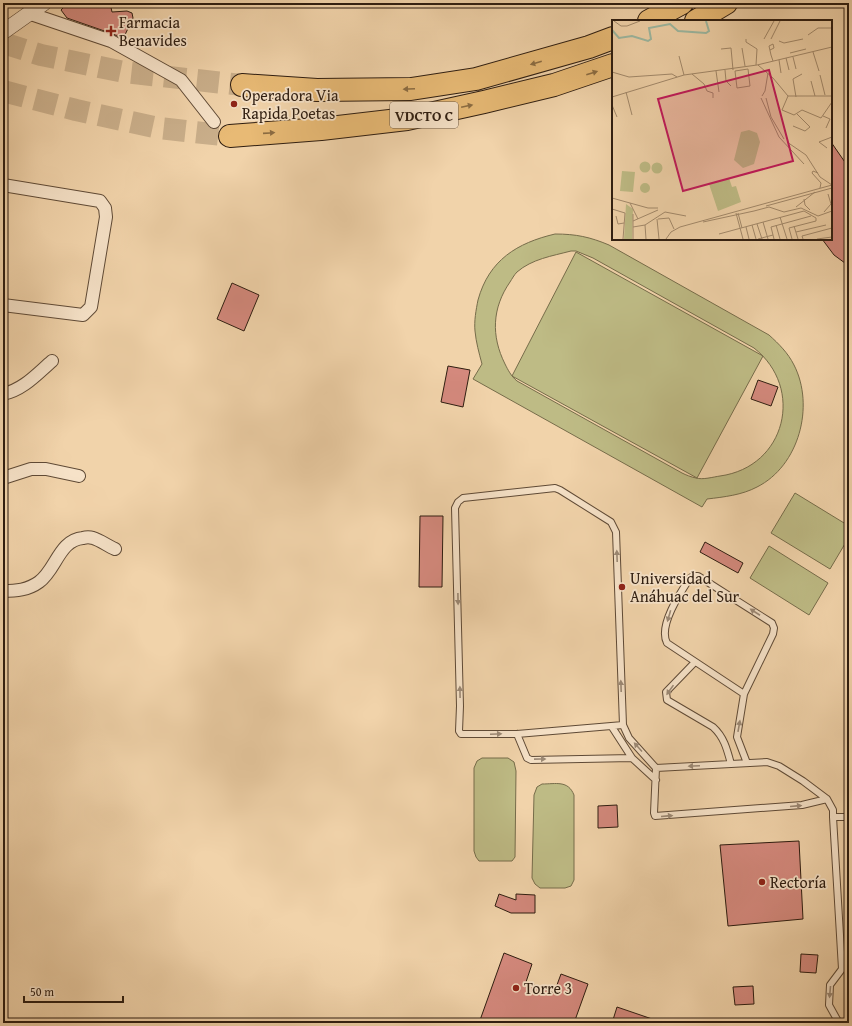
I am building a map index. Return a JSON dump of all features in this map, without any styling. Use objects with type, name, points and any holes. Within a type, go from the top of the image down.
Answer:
[{"type":"highway","points":[[698,20],[726,3]]},
{"type":"highway","points":[[651,20],[675,5]]},
{"type":"highway","name":"VDCTO C","points":[[242,86],[317,90],[411,89],[476,79],[546,60],[612,38]]},
{"type":"highway","name":"VDCTO C","points":[[222,129],[321,129],[407,119],[554,85],[612,65]]},
{"type":"street","points":[[3,32],[44,3]]},
{"type":"street","points":[[28,13],[111,41],[181,80],[222,129]]},
{"type":"street","points":[[3,185],[100,200],[105,208],[106,216],[91,307],[87,312],[83,315],[3,305]]},
{"type":"street","points":[[3,394],[12,392],[24,385],[52,361]]},
{"type":"street","points":[[3,478],[31,469],[46,469],[79,476]]},
{"type":"street","points":[[3,591],[16,591],[31,587],[40,581],[49,572],[62,550],[77,538],[91,537],[115,549]]},
{"type":"lane","points":[[623,725],[517,734],[461,734],[459,731],[460,706],[455,508],[462,498],[555,488],[611,522],[616,532],[623,725],[629,738],[656,768],[654,813],[657,817],[802,805],[827,799]]},
{"type":"lane","points":[[744,694],[667,643],[665,639],[664,633],[672,607],[690,578],[693,576],[698,576],[772,623],[774,628],[773,634],[744,694],[737,737],[747,763]]},
{"type":"lane","points":[[696,662],[666,692],[667,700],[719,732],[724,740],[731,764]]},
{"type":"lane","points":[[612,726],[632,758],[656,780]]},
{"type":"lane","points":[[517,734],[527,758],[531,760],[632,758]]},
{"type":"lane","points":[[656,768],[767,762],[779,766],[803,781],[827,799],[833,810],[842,969]]},
{"type":"lane","points":[[833,817],[849,817]]},
{"type":"lane","points":[[839,1023],[829,1005],[830,985],[842,969],[849,965]]},
{"type":"shaded area","points":[[555,234],[576,235],[609,245],[769,335],[780,345],[792,361],[800,381],[803,398],[803,416],[799,434],[793,450],[783,465],[772,477],[757,487],[745,492],[707,499],[702,507],[473,379],[482,364],[476,339],[475,323],[478,300],[483,286],[489,274],[506,255],[528,242]],"holes":[[[576,251],[593,258],[754,348],[770,365],[779,384],[783,404],[781,424],[773,442],[760,458],[743,470],[702,479],[690,477],[517,381],[513,377],[500,354],[497,343],[497,312],[504,292],[516,273],[529,264],[550,256]]]},
{"type":"shaded area","points":[[576,252],[763,356],[697,478],[512,376]]},
{"type":"shaded area","points":[[795,493],[849,526],[849,537],[830,569],[771,533]]},
{"type":"shaded area","points":[[769,546],[828,583],[809,615],[750,578]]},
{"type":"shaded area","points":[[845,596],[849,596],[849,677]]},
{"type":"shaded area","points":[[482,758],[508,758],[514,762],[516,771],[515,857],[512,861],[479,861],[474,851],[474,768],[477,761]]},
{"type":"shaded area","points":[[542,784],[565,785],[574,795],[574,880],[571,886],[565,888],[540,888],[535,884],[532,878],[534,795],[537,787]]},
{"type":"building","name":"Farmacia Benavides","points":[[68,3],[110,3],[112,12],[127,11],[132,13],[133,18],[123,39],[67,18],[61,10]]},
{"type":"building","points":[[832,143],[849,168],[849,266],[834,255],[823,240],[832,240]]},
{"type":"building","points":[[232,283],[259,295],[244,331],[217,319]]},
{"type":"building","points":[[448,366],[470,370],[463,407],[441,402]]},
{"type":"building","points":[[758,380],[778,387],[771,406],[751,399]]},
{"type":"building","points":[[420,516],[443,516],[442,587],[419,587]]},
{"type":"building","points":[[705,542],[743,563],[738,573],[700,552]]},
{"type":"building","points":[[617,805],[618,827],[598,828],[598,806]]},
{"type":"building","name":"Rectoría","points":[[799,841],[803,919],[728,926],[720,845]]},
{"type":"building","points":[[499,894],[516,900],[516,894],[535,895],[535,913],[511,913],[495,906]]},
{"type":"building","name":"Torre 3","points":[[504,953],[532,964],[526,982],[554,993],[561,974],[588,984],[574,1023],[479,1023]]},
{"type":"building","points":[[801,954],[818,955],[816,973],[800,972]]},
{"type":"building","points":[[753,986],[754,1004],[735,1005],[733,987]]},
{"type":"building","points":[[617,1007],[658,1021],[658,1023],[612,1023]]},
{"type":"tunnel","points":[[3,43],[41,55],[124,72],[242,85]]},
{"type":"tunnel","points":[[3,91],[76,110],[159,128],[230,136]]},
{"type":"place","name":"Farmacia Benavides","points":[[111,31]]},
{"type":"place","name":"Operadora Via Rapida Poetas","points":[[234,104]]},
{"type":"place","name":"Universidad Anáhuac del Sur","points":[[622,587]]},
{"type":"place","name":"Rectoría","points":[[762,882]]},
{"type":"place","name":"Torre 3","points":[[516,988]]}]
